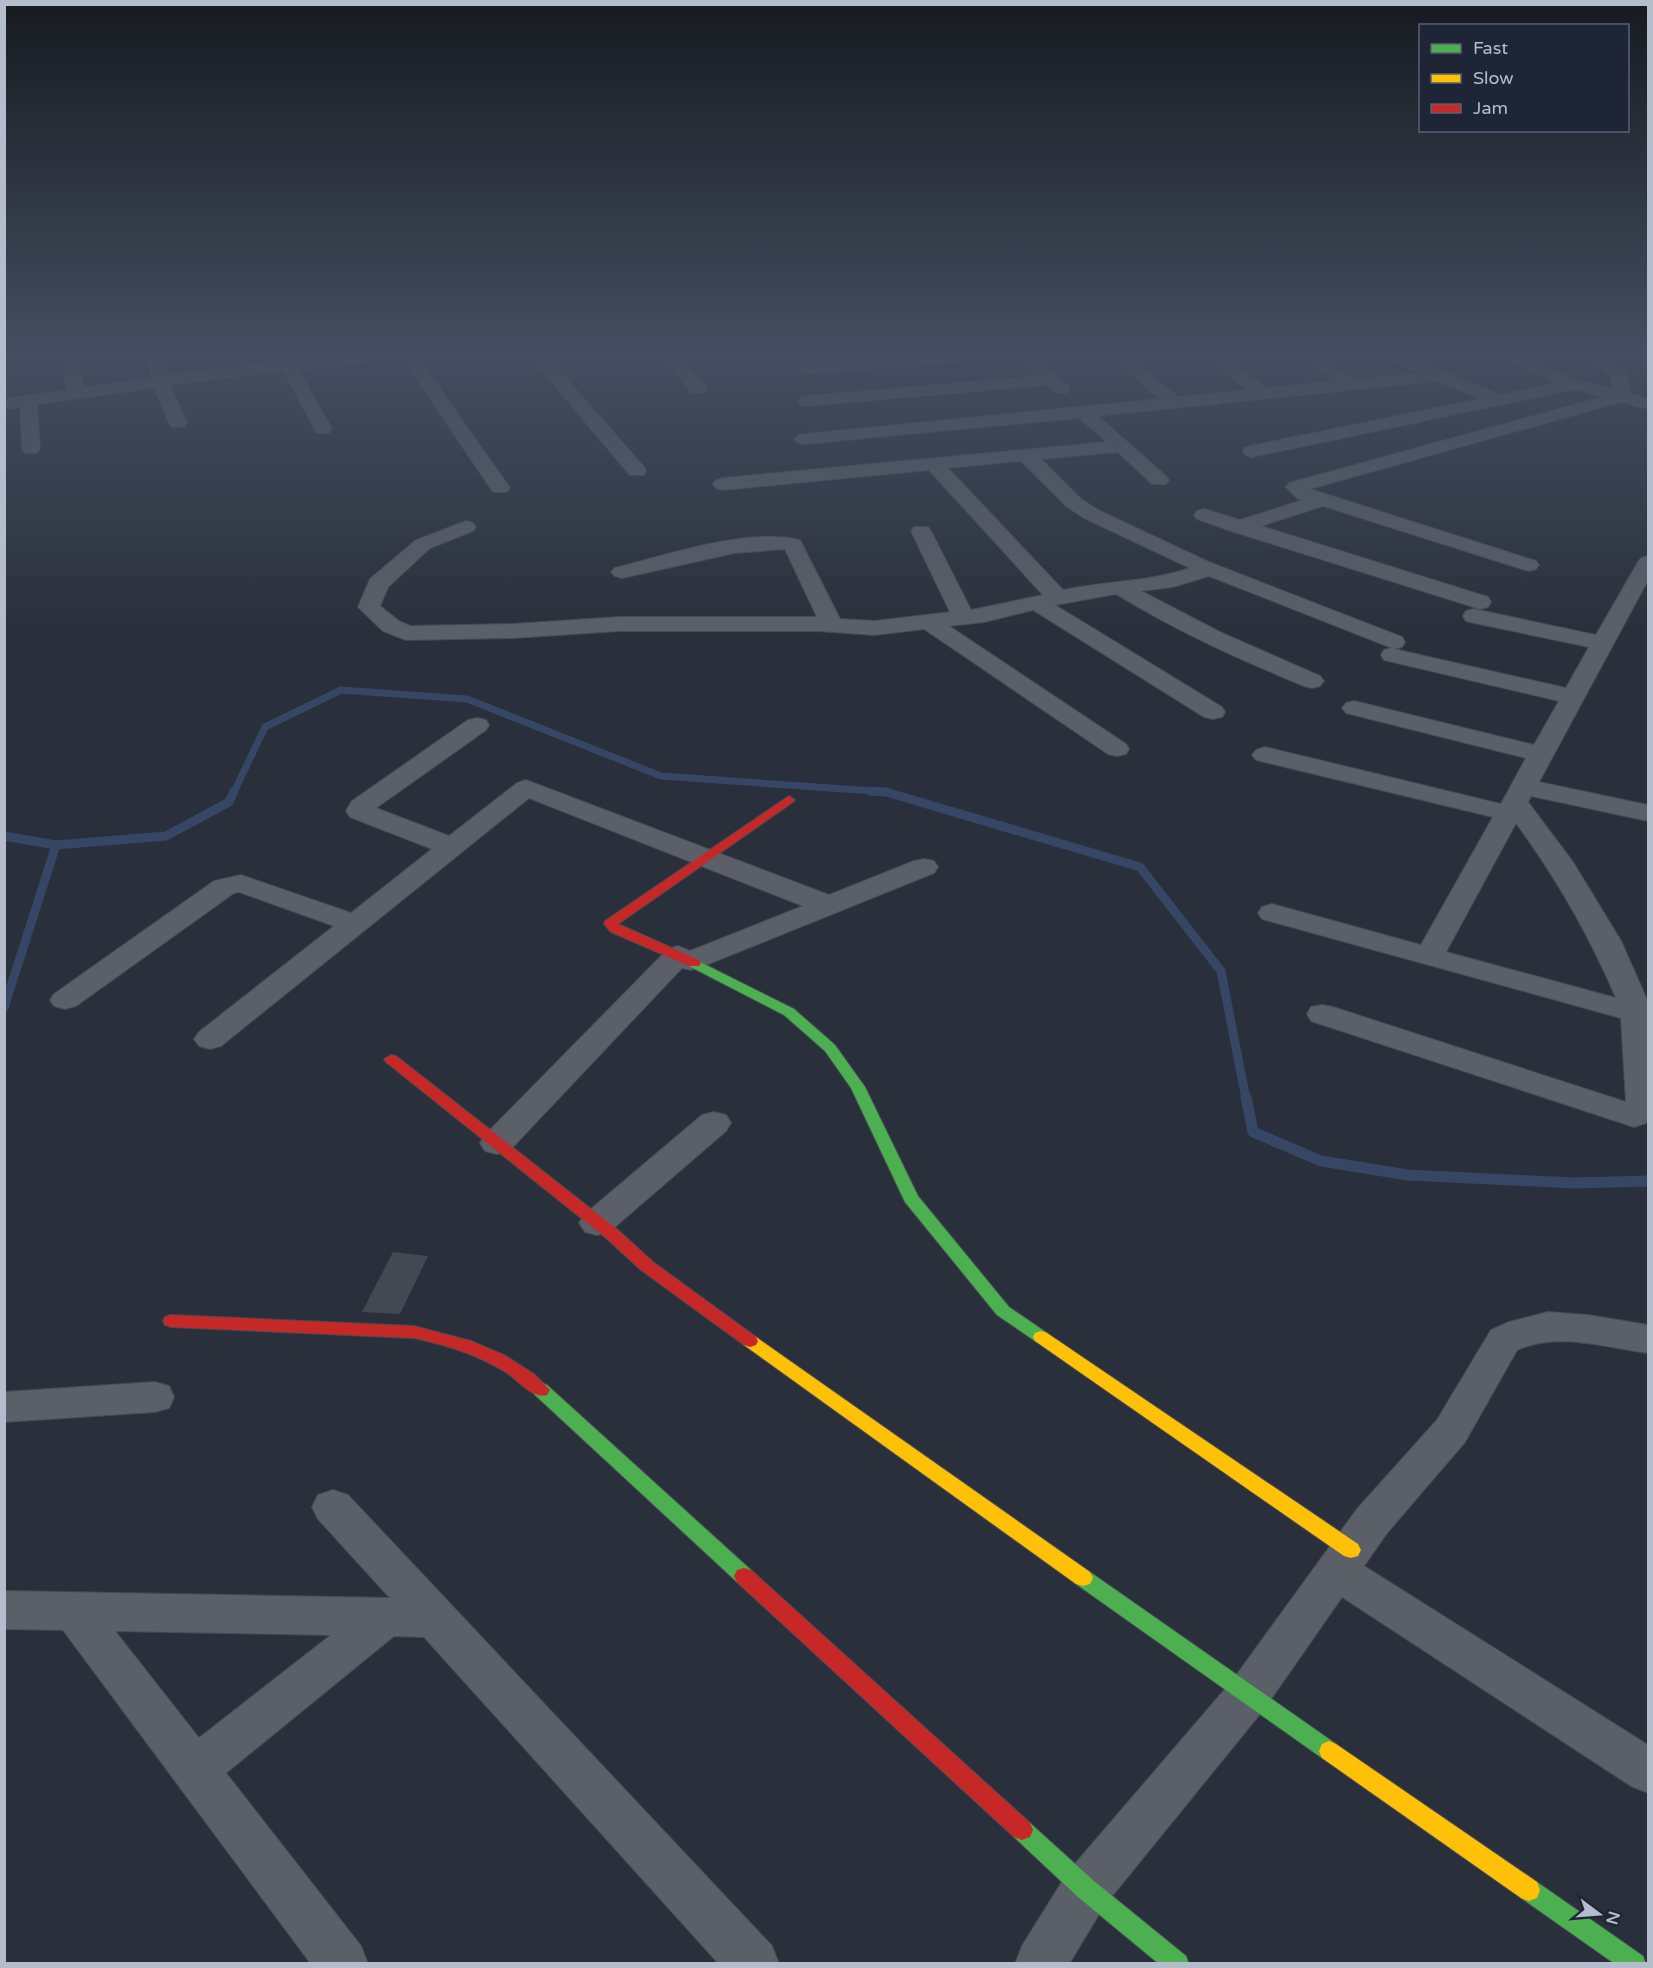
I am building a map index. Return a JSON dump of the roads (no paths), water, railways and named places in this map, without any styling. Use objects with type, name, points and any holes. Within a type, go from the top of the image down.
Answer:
[{"type":"street","points":[[471,446],[500,488]]},
{"type":"street","points":[[615,446],[637,471]]},
{"type":"street","points":[[723,484],[1122,446],[1159,480]]},
{"type":"street","points":[[1252,451],[1277,446]]},
{"type":"street","points":[[1444,446],[1296,487],[1304,494],[1529,565]]},
{"type":"street","points":[[1026,455],[1074,503],[1091,514],[1209,569],[1393,649],[1573,697]]},
{"type":"street","points":[[934,464],[1058,598]]},
{"type":"street","points":[[1238,527],[1323,500]]},
{"type":"street","points":[[1204,515],[1477,609],[1603,643]]},
{"type":"street","points":[[466,527],[423,544],[378,584],[369,607],[391,626],[406,633],[513,631],[619,624],[832,625],[875,628],[964,618],[1120,587],[1173,581],[1209,569]]},
{"type":"street","points":[[921,531],[964,618]]},
{"type":"street","points":[[622,572],[752,544],[784,541],[793,544],[832,625]]},
{"type":"street","points":[[1429,956],[1514,800],[1646,571]]},
{"type":"street","points":[[1120,587],[1189,628],[1312,681]]},
{"type":"street","points":[[1036,603],[1213,712]]},
{"type":"street","points":[[929,622],[1117,749]]},
{"type":"street","points":[[1354,708],[1540,754]]},
{"type":"street","points":[[452,847],[359,811],[361,807],[477,724]]},
{"type":"street","points":[[1265,754],[1514,800],[1648,813]]},
{"type":"street","points":[[210,1039],[526,788],[817,901],[831,904]]},
{"type":"street","points":[[789,800],[610,924],[685,958],[789,1012],[830,1048],[858,1087],[911,1198],[1003,1311],[1344,1560],[1648,1771]]},
{"type":"street","points":[[1322,1014],[1634,1116],[1643,1101],[1636,1013],[1606,941],[1559,862],[1514,800]]},
{"type":"street","points":[[496,1143],[685,958],[924,867]]},
{"type":"street","points":[[65,1000],[224,887],[241,884],[354,924]]},
{"type":"street","points":[[1272,913],[1636,1013]]},
{"type":"street","points":[[391,1059],[685,1295],[1248,1695],[1635,1964]]},
{"type":"street","points":[[597,1223],[714,1123]]},
{"type":"street","points":[[171,1321],[434,1335],[477,1350],[523,1373],[1086,1889],[1178,1964]]},
{"type":"street","points":[[1040,1964],[1086,1889],[1248,1695],[1372,1521],[1450,1431],[1504,1340],[1521,1332],[1548,1326],[1648,1338]]},
{"type":"street","points":[[4,1407],[155,1397]]},
{"type":"street","points":[[333,1507],[754,1964]]},
{"type":"street","points":[[4,1610],[436,1618]]},
{"type":"street","points":[[75,1612],[343,1964]]},
{"type":"street","points":[[195,1770],[386,1617]]},
{"type":"waterway","points":[[234,792],[265,727],[341,690],[467,699],[661,776],[887,792]]},
{"type":"waterway","points":[[56,845],[166,836],[229,802],[234,791]]},
{"type":"waterway","points":[[870,791],[886,792],[1140,867],[1221,971],[1246,1099]]},
{"type":"waterway","points":[[4,836],[56,845]]},
{"type":"waterway","points":[[4,1008],[56,845]]},
{"type":"waterway","points":[[1246,1097],[1253,1132],[1321,1161],[1408,1175],[1574,1183],[1648,1181]]}]
